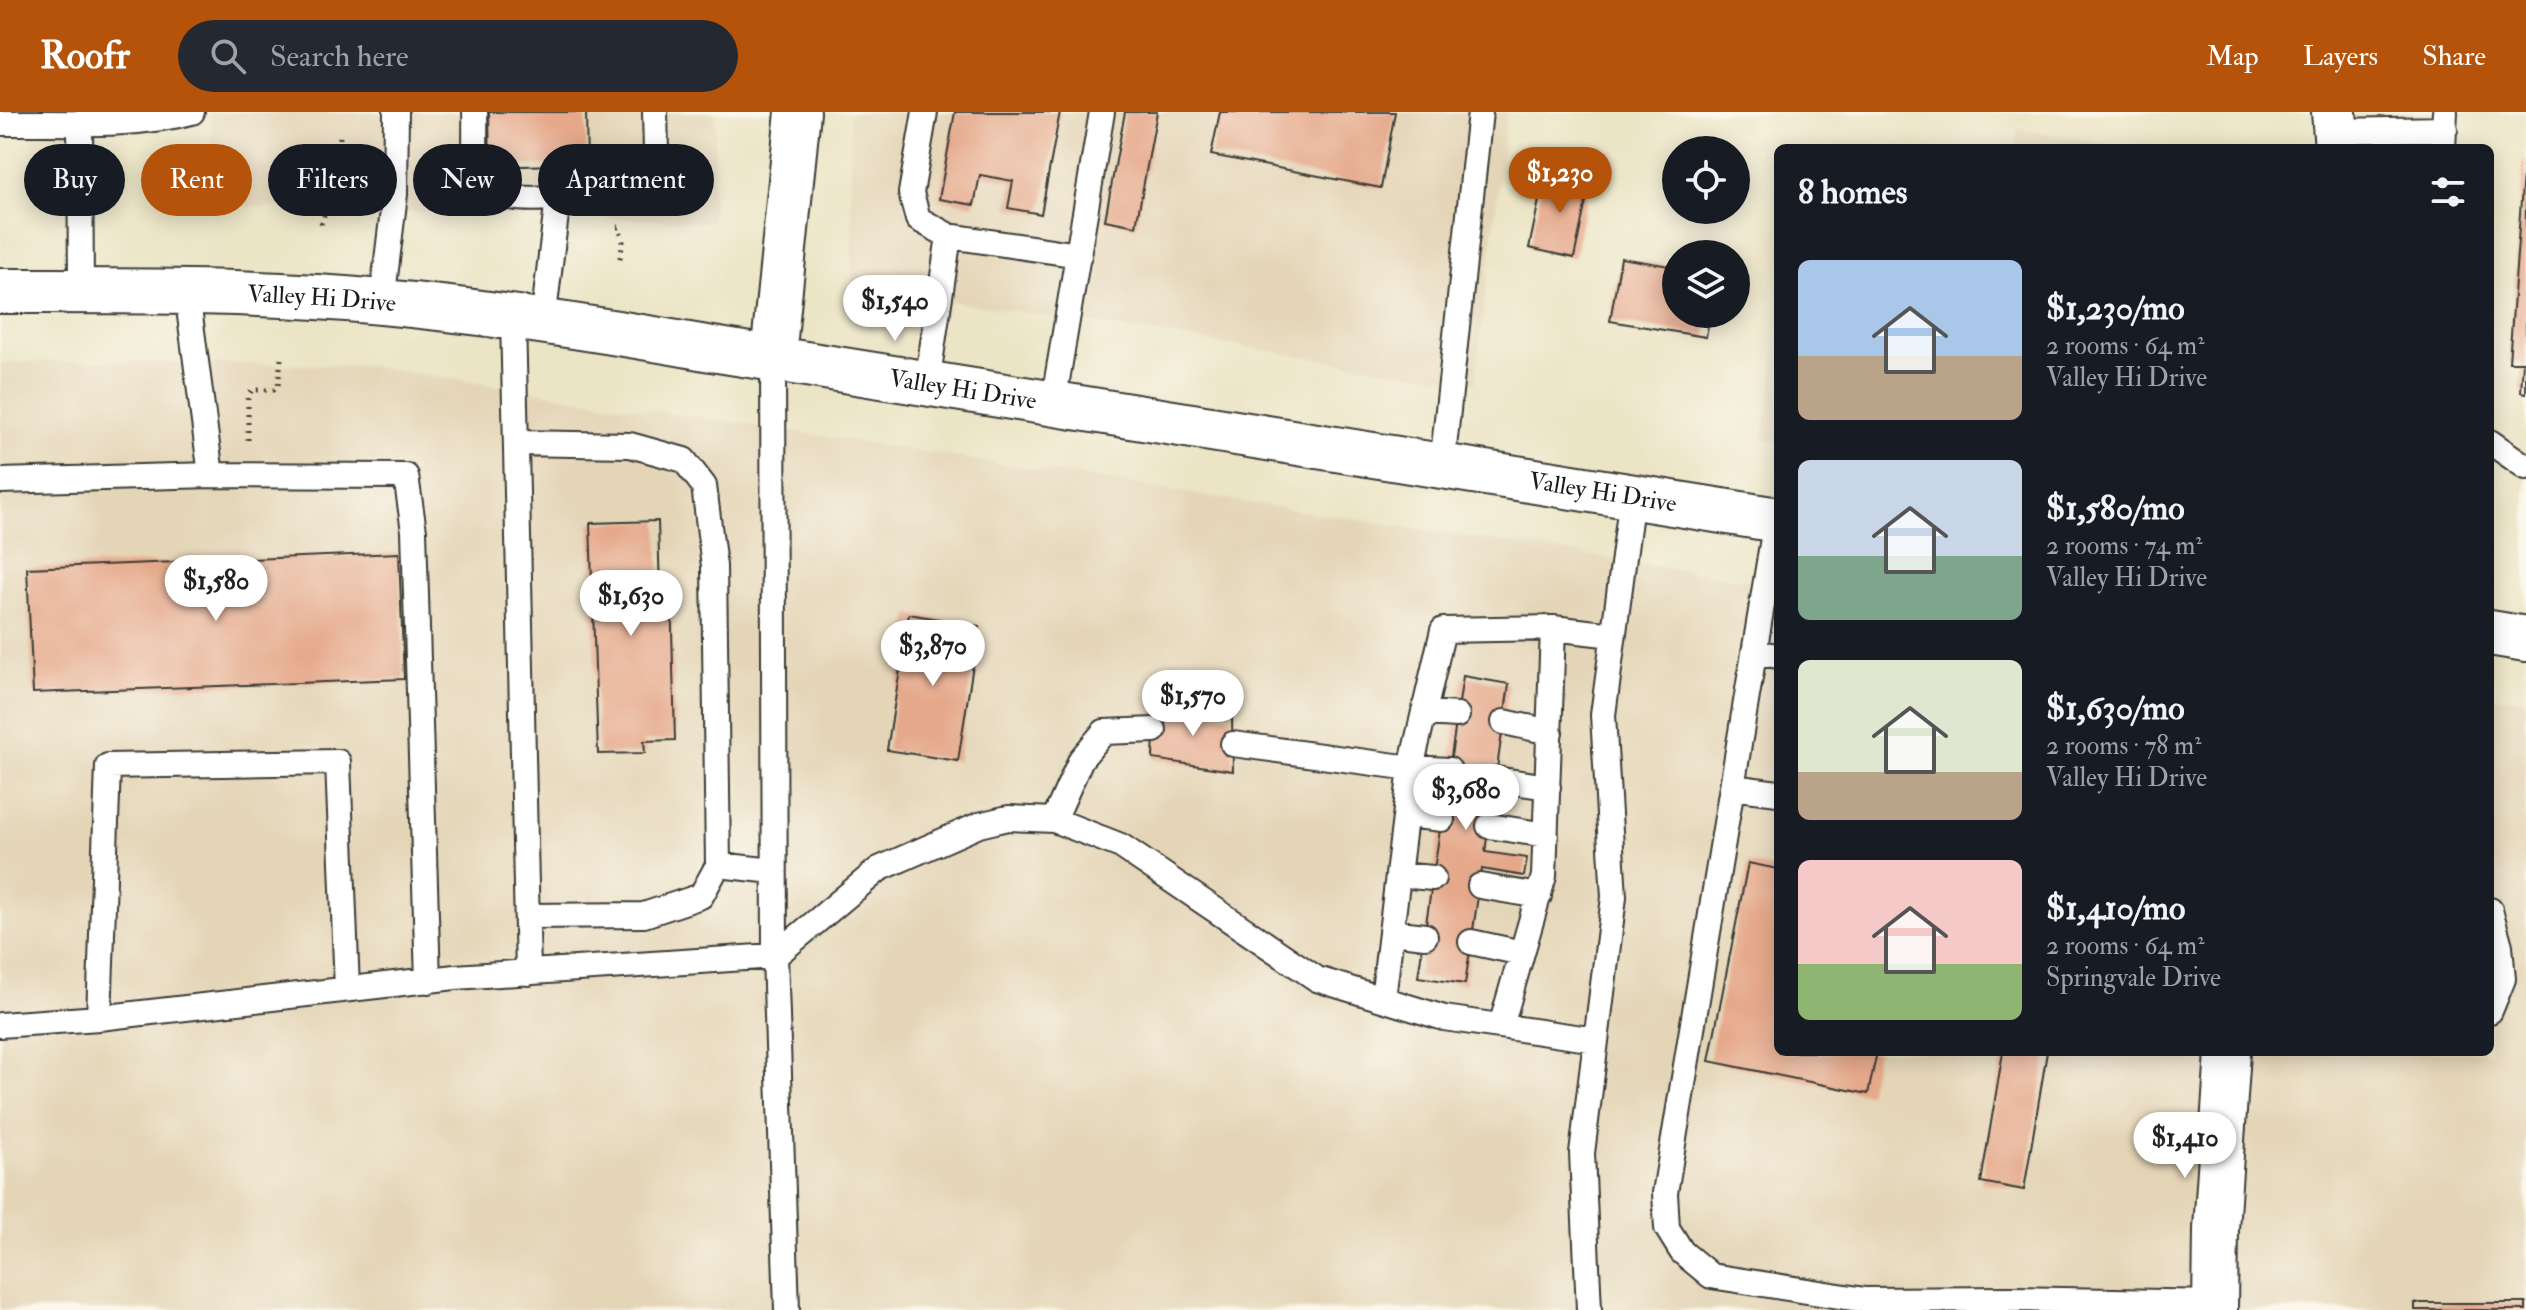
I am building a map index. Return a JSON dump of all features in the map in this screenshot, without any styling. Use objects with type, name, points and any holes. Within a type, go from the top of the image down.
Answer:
[{"type":"street","points":[[773,357],[798,112]]},
{"type":"street","name":"Valley Hi Drive","points":[[0,291],[187,293],[382,302],[528,320],[1774,520]]},
{"type":"street","points":[[2494,634],[2526,639]]},
{"type":"street","points":[[2215,1306],[2216,1229],[2228,1056]]},
{"type":"lane","points":[[0,123],[170,118],[192,112]]},
{"type":"lane","points":[[382,302],[395,194],[396,112]]},
{"type":"lane","points":[[475,112],[477,164],[484,181],[492,190],[508,196],[523,200],[538,199]]},
{"type":"lane","points":[[655,112],[656,144]]},
{"type":"lane","points":[[925,112],[911,193],[918,219],[949,236],[1079,255]]},
{"type":"lane","points":[[1053,404],[1102,112]]},
{"type":"lane","points":[[1442,466],[1480,112]]},
{"type":"lane","points":[[80,122],[81,291]]},
{"type":"lane","points":[[2335,130],[2444,130]]},
{"type":"lane","points":[[528,973],[516,443],[528,320],[554,216]]},
{"type":"lane","points":[[927,383],[949,236]]},
{"type":"lane","points":[[187,293],[211,475]]},
{"type":"lane","points":[[773,357],[775,956],[787,1310]]},
{"type":"lane","points":[[516,443],[630,445],[684,460],[704,486],[714,566],[718,865],[701,896],[644,915],[527,916]]},
{"type":"lane","points":[[2494,445],[2526,467]]},
{"type":"lane","points":[[0,481],[211,475],[406,476],[414,531],[428,981]]},
{"type":"lane","points":[[1589,1310],[1582,1153],[1614,897],[1603,715],[1632,497]]},
{"type":"lane","points":[[1774,557],[1766,654],[1732,787],[1665,1193],[1667,1228],[1682,1252],[1711,1276],[1865,1300],[2012,1299],[2215,1306]]},
{"type":"lane","points":[[1383,999],[1411,768],[1443,630],[1553,628],[1613,635]]},
{"type":"lane","points":[[1501,1026],[1544,876],[1553,628]]},
{"type":"lane","points":[[1425,713],[1457,715]]},
{"type":"lane","points":[[1504,722],[1550,732]]},
{"type":"lane","points":[[1054,820],[1081,759],[1104,732],[1154,730]]},
{"type":"lane","points":[[1233,744],[1411,768],[1449,770]]},
{"type":"lane","points":[[99,1018],[108,766],[338,762],[347,989]]},
{"type":"lane","points":[[1495,779],[1548,787]]},
{"type":"lane","points":[[1732,787],[1774,792]]},
{"type":"lane","points":[[1406,815],[1442,819]]},
{"type":"lane","points":[[0,1025],[99,1018],[428,981],[775,956],[879,869],[979,825],[1008,818],[1054,820],[1121,846],[1317,979],[1444,1018],[1596,1040]]},
{"type":"lane","points":[[1489,826],[1546,835]]},
{"type":"lane","points":[[718,865],[774,871]]},
{"type":"lane","points":[[1398,875],[1433,878]]},
{"type":"lane","points":[[1480,886],[1539,896]]},
{"type":"lane","points":[[2494,924],[2500,946],[2503,979],[2494,1001]]},
{"type":"lane","points":[[1391,932],[1425,936]]},
{"type":"lane","points":[[1471,942],[1522,953]]},
{"type":"path","points":[[321,224],[339,170],[340,134]]},
{"type":"path","points":[[609,227],[619,227],[623,242],[619,263]]},
{"type":"path","points":[[248,447],[248,396],[252,390],[274,390],[278,386],[281,359]]},
{"type":"shaded area","points":[[211,112],[716,112],[714,167],[714,144],[538,144],[538,216],[712,216],[712,222],[522,216],[522,144],[413,144],[413,212],[397,211],[397,144],[268,144],[268,207],[252,206],[252,144],[212,144]]},
{"type":"shaded area","points":[[850,112],[1507,112],[1475,383],[852,286]]},
{"type":"shaded area","points":[[2018,129],[2106,144],[2016,144]]},
{"type":"shaded area","points":[[65,361],[370,366],[1774,584],[1774,1056],[2494,1056],[2494,696],[2526,701],[2526,1310],[0,1310],[0,363]]},
{"type":"shaded area","points":[[1774,371],[1774,440],[1763,439]]},
{"type":"building","points":[[489,112],[586,112],[587,144],[538,144],[538,166],[522,166],[522,144],[490,144]]},
{"type":"building","points":[[955,112],[1060,112],[1041,214],[1008,208],[1013,181],[980,175],[974,205],[939,199]]},
{"type":"building","points":[[1125,112],[1157,112],[1136,226],[1105,220]]},
{"type":"building","points":[[1220,112],[1395,112],[1381,188],[1211,155]]},
{"type":"building","points":[[2524,160],[2526,393],[2521,392],[2523,362],[2509,362]]},
{"type":"building","points":[[1545,172],[1590,182],[1574,258],[1529,248]]},
{"type":"building","points":[[1621,258],[1662,265],[1662,328],[1708,328],[1706,337],[1610,321]]},
{"type":"building","points":[[658,521],[660,593],[671,593],[675,740],[644,741],[645,753],[598,754],[590,523]]},
{"type":"building","points":[[399,553],[404,679],[33,693],[27,568]]},
{"type":"building","points":[[909,614],[979,626],[958,761],[887,750]]},
{"type":"building","points":[[1463,676],[1509,684],[1485,852],[1527,858],[1524,876],[1482,869],[1465,984],[1418,977]]},
{"type":"building","points":[[1155,706],[1232,717],[1233,771],[1153,759]]},
{"type":"building","points":[[1748,863],[1774,868],[1774,1056],[1876,1056],[1868,1094],[1709,1061]]},
{"type":"building","points":[[2002,1056],[2046,1056],[2024,1190],[1981,1182]]},
{"type":"building","points":[[2415,1303],[2526,1303],[2526,1310],[2415,1310]]}]
